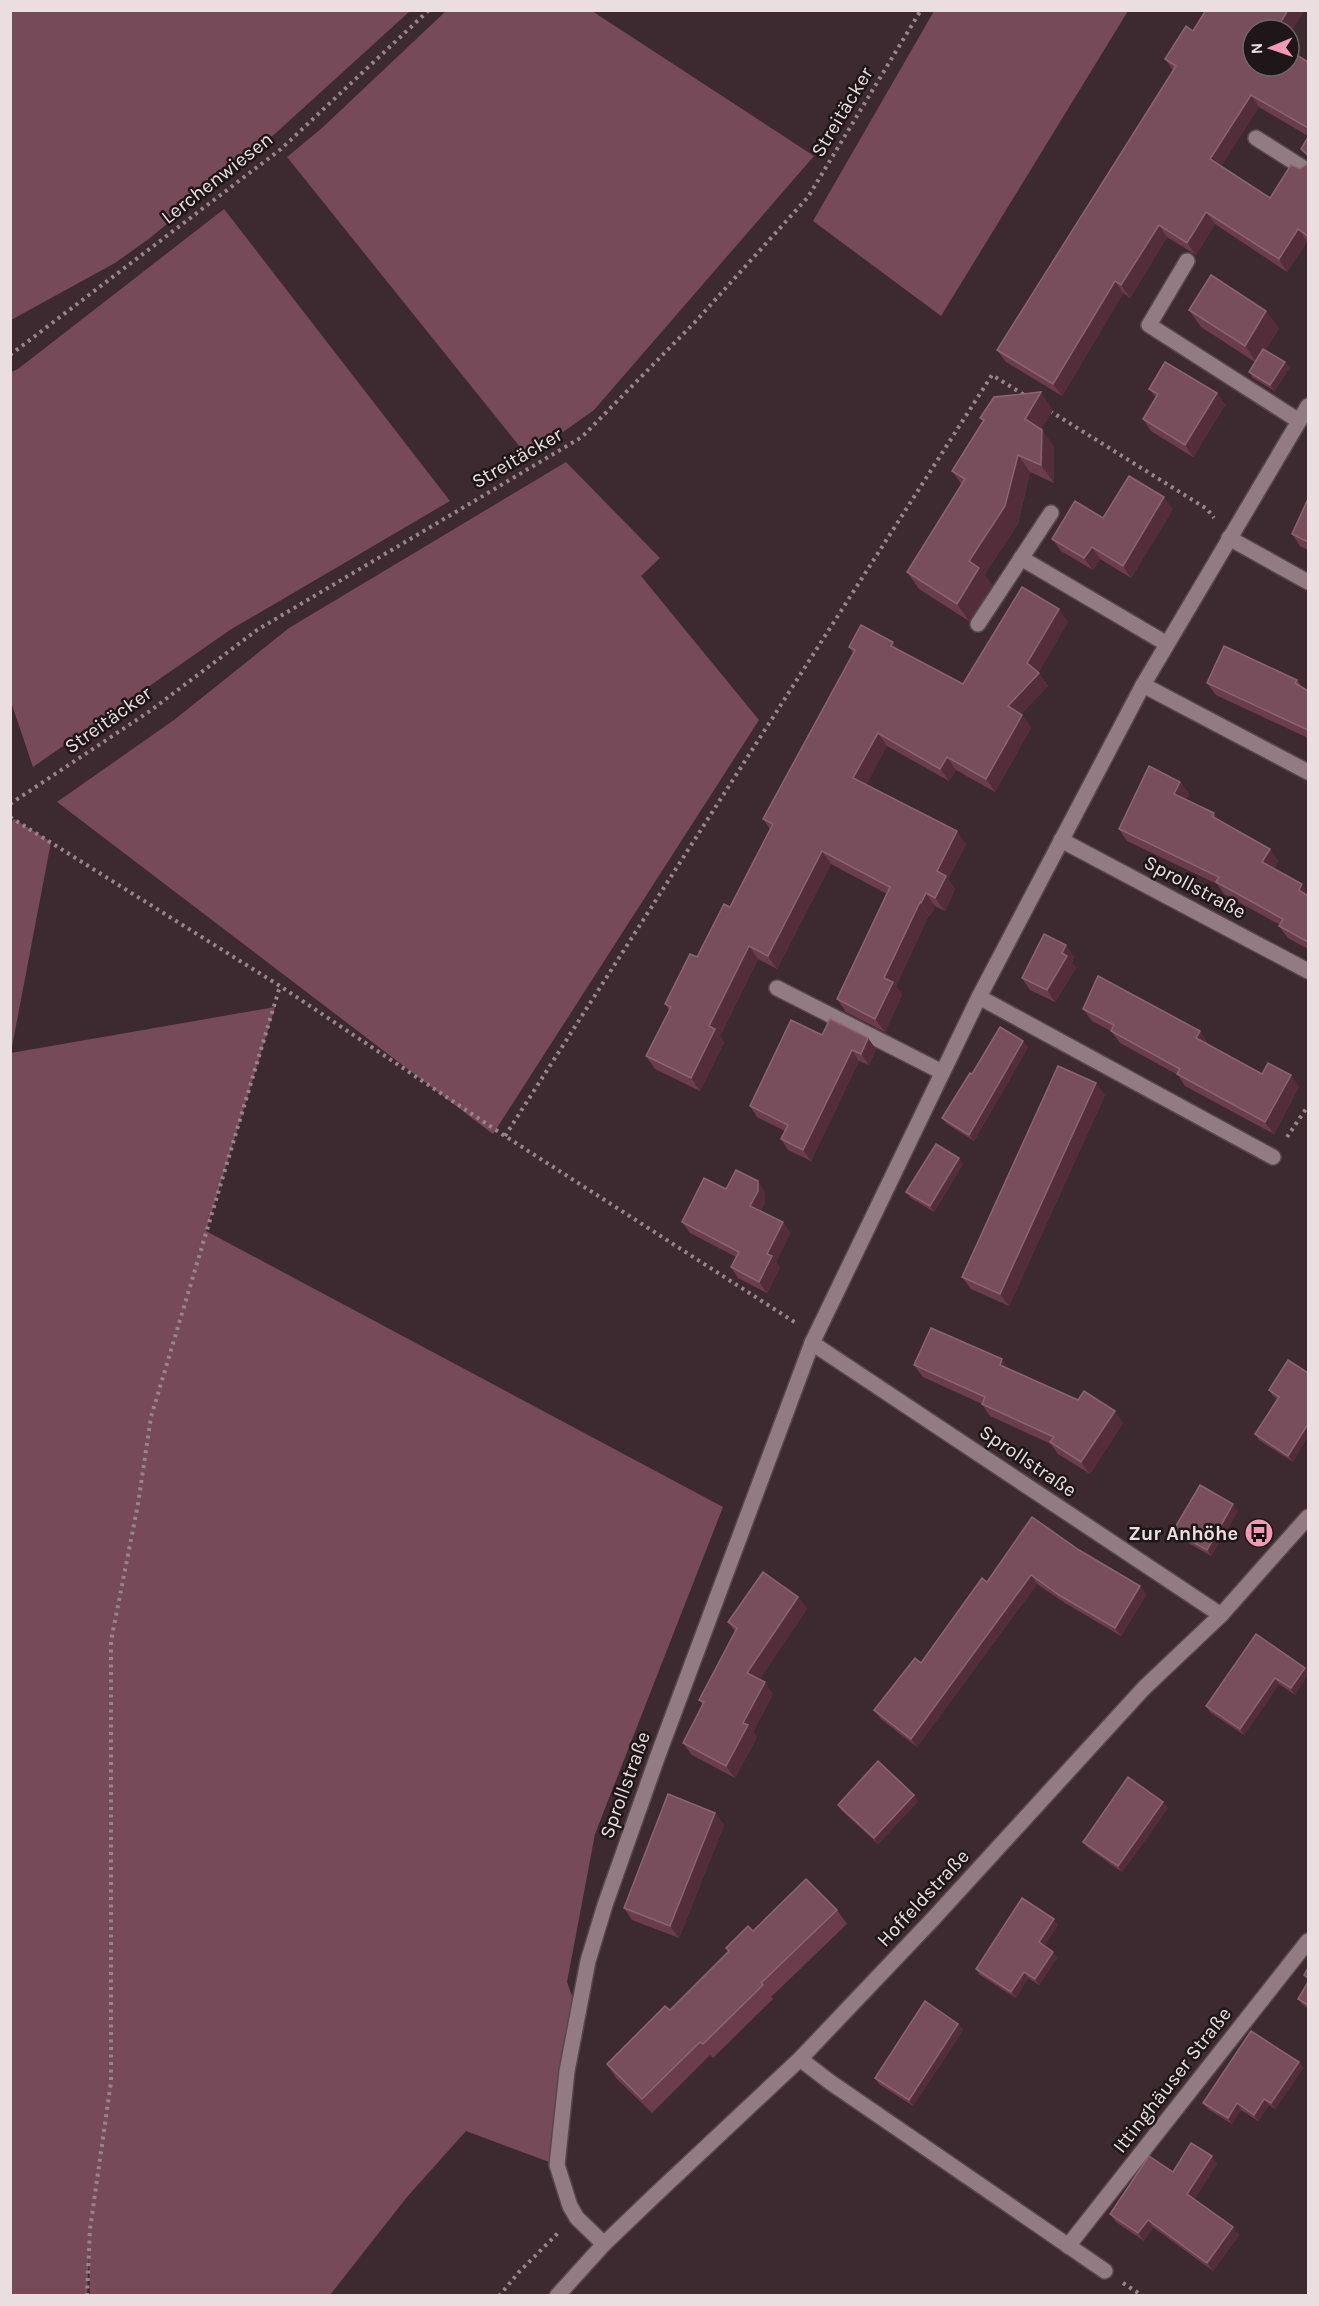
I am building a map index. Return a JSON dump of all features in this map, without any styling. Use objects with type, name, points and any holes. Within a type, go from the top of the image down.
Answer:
[{"type":"street","points":[[1256,138],[1308,171]]},
{"type":"street","points":[[1187,261],[1149,325],[1299,421]]},
{"type":"street","name":"Sprollstraße","points":[[604,2244],[577,2218],[570,2206],[557,2165],[567,2071],[588,1960],[657,1758],[813,1339],[979,997],[1061,840],[1143,686],[1308,406]]},
{"type":"street","points":[[978,624],[1051,513]]},
{"type":"street","points":[[1229,538],[1308,582]]},
{"type":"street","points":[[1021,558],[1167,644]]},
{"type":"street","points":[[1143,686],[1308,772]]},
{"type":"street","name":"Sprollstraße","points":[[1061,840],[1308,971]]},
{"type":"street","points":[[777,988],[942,1072]]},
{"type":"street","points":[[979,997],[1273,1157]]},
{"type":"street","name":"Sprollstraße","points":[[813,1339],[1221,1615]]},
{"type":"street","name":"Hoffeldstraße","points":[[557,2295],[604,2244],[800,2059],[932,1920],[1144,1688],[1221,1615],[1308,1517]]},
{"type":"street","name":"Ittinghäuser Straße","points":[[1068,2246],[1308,1941]]},
{"type":"street","points":[[800,2059],[1105,2271]]},
{"type":"path","name":"Lerchenwiesen","points":[[10,355],[281,149],[429,10]]},
{"type":"path","name":"Streitäcker","points":[[10,804],[150,711],[257,630],[582,437],[696,321],[808,197],[921,10]]},
{"type":"path","points":[[505,1136],[992,375],[1031,399]]},
{"type":"path","points":[[1041,405],[1207,509]]},
{"type":"path","points":[[10,817],[280,986],[813,1339]]},
{"type":"path","points":[[87,2295],[90,2229],[111,2082],[111,1641],[138,1504],[151,1417],[280,986]]},
{"type":"path","points":[[1273,1157],[1308,1106]]},
{"type":"path","points":[[500,2295],[555,2235],[577,2218]]},
{"type":"shaded area","points":[[11,10],[410,11],[267,141],[150,238],[115,263],[11,320]]},
{"type":"shaded area","points":[[447,10],[592,11],[814,156],[594,410],[528,457],[287,157],[322,128]]},
{"type":"shaded area","points":[[934,11],[1128,11],[941,316],[813,221]]},
{"type":"shaded area","points":[[224,209],[450,501],[230,630],[33,767],[11,702],[11,372],[18,369]]},
{"type":"shaded area","points":[[566,462],[660,558],[641,576],[759,720],[493,1134],[57,802],[174,720],[289,628]]},
{"type":"shaded area","points":[[14,819],[51,842],[11,1052],[10,822]]},
{"type":"shaded area","points":[[275,1007],[206,1231],[723,1507],[595,1834],[567,1982],[577,2010],[557,2165],[466,2131],[407,2197],[330,2295],[90,2295],[89,2251],[87,2295],[11,2295],[11,1053]]},
{"type":"building","points":[[1206,10],[1288,10],[1283,18],[1241,18],[1241,78],[1301,78],[1301,58],[1308,62],[1308,128],[1251,95],[1210,159],[1270,198],[1291,165],[1300,169],[1307,164],[1308,155],[1308,236],[1298,229],[1279,259],[1206,212],[1187,243],[1159,225],[1121,285],[1115,281],[1053,384],[997,350],[1176,66],[1165,59],[1186,26],[1193,31]]},
{"type":"building","points":[[1308,137],[1308,155],[1301,149]]},
{"type":"building","points":[[1211,275],[1266,311],[1245,346],[1189,310]]},
{"type":"building","points":[[1263,349],[1285,362],[1270,385],[1249,372]]},
{"type":"building","points":[[1165,362],[1217,393],[1185,445],[1143,419],[1158,394],[1149,389]]},
{"type":"building","points":[[1041,392],[1025,419],[1042,430],[1041,465],[1018,455],[1005,506],[969,561],[979,568],[957,604],[907,572],[965,479],[952,471],[984,420],[980,418],[994,397]]},
{"type":"building","points":[[1129,476],[1164,497],[1123,566],[1092,547],[1084,558],[1052,539],[1075,501],[1103,518]]},
{"type":"building","points":[[1308,501],[1308,542],[1292,534]]},
{"type":"building","points":[[1022,587],[1059,609],[1027,663],[1039,673],[1008,706],[1022,715],[986,779],[947,757],[940,769],[878,733],[853,778],[957,831],[937,871],[946,876],[935,898],[926,893],[920,902],[884,978],[893,982],[875,1019],[837,999],[890,887],[822,851],[768,956],[749,946],[709,1026],[715,1029],[691,1078],[646,1056],[671,1007],[665,1004],[690,954],[697,957],[724,904],[730,907],[773,824],[763,819],[855,650],[849,647],[861,625],[893,642],[891,646],[963,684]]},
{"type":"building","points":[[1224,646],[1297,680],[1295,683],[1308,691],[1308,730],[1207,683]]},
{"type":"building","points":[[1149,766],[1180,782],[1174,794],[1214,813],[1213,817],[1270,849],[1262,862],[1302,884],[1299,890],[1308,896],[1308,942],[1279,926],[1283,919],[1216,882],[1219,877],[1119,829]]},
{"type":"building","points":[[1044,934],[1066,945],[1062,953],[1067,956],[1047,990],[1022,978]]},
{"type":"building","points":[[1098,976],[1200,1031],[1196,1038],[1262,1074],[1268,1063],[1291,1075],[1265,1122],[1177,1074],[1180,1069],[1111,1031],[1114,1025],[1083,1009]]},
{"type":"building","points":[[830,1019],[868,1038],[861,1054],[852,1050],[803,1150],[781,1139],[788,1125],[750,1106],[791,1020],[822,1035]]},
{"type":"building","points":[[1000,1027],[1023,1041],[969,1135],[942,1118]]},
{"type":"building","points":[[1058,1066],[1096,1083],[1000,1294],[962,1277]]},
{"type":"building","points":[[936,1144],[959,1158],[930,1206],[906,1192]]},
{"type":"building","points":[[736,1170],[758,1181],[758,1191],[750,1206],[783,1222],[767,1254],[772,1256],[759,1282],[731,1267],[739,1252],[682,1222],[704,1178],[726,1189]]},
{"type":"building","points":[[931,1328],[1002,1359],[1000,1365],[1078,1400],[1084,1391],[1115,1411],[1081,1462],[1050,1442],[1054,1437],[982,1404],[985,1397],[914,1365]]},
{"type":"building","points":[[1288,1360],[1308,1373],[1308,1424],[1288,1456],[1255,1434],[1279,1397],[1269,1390]]},
{"type":"building","points":[[1200,1485],[1233,1504],[1207,1550],[1173,1531]]},
{"type":"building","points":[[1032,1517],[1079,1550],[1140,1586],[1115,1628],[1059,1595],[1031,1575],[911,1739],[874,1710],[915,1658],[921,1663],[982,1578],[987,1582]]},
{"type":"building","points":[[763,1572],[798,1597],[747,1673],[765,1682],[743,1723],[748,1725],[726,1766],[683,1743],[704,1702],[699,1700],[737,1628],[728,1622]]},
{"type":"building","points":[[1256,1634],[1305,1668],[1291,1688],[1275,1678],[1240,1729],[1206,1706]]},
{"type":"building","points":[[878,1761],[914,1795],[874,1838],[838,1805]]},
{"type":"building","points":[[1128,1777],[1163,1802],[1118,1866],[1083,1842]]},
{"type":"building","points":[[668,1794],[715,1813],[670,1926],[624,1908]]},
{"type":"building","points":[[806,1879],[837,1910],[761,1983],[763,1985],[703,2044],[700,2042],[642,2099],[607,2064],[665,2006],[670,2010],[729,1951],[726,1948],[748,1926],[753,1931]]},
{"type":"building","points":[[1022,1898],[1054,1919],[1039,1942],[1053,1952],[1035,1979],[1024,1972],[1011,1992],[976,1969]]},
{"type":"building","points":[[1308,1982],[1308,2005],[1298,1999]]},
{"type":"building","points":[[925,2001],[958,2024],[909,2100],[875,2078]]},
{"type":"building","points":[[1251,2031],[1299,2062],[1271,2103],[1264,2099],[1254,2115],[1237,2103],[1228,2118],[1203,2103]]},
{"type":"building","points":[[1191,2143],[1212,2156],[1187,2194],[1233,2227],[1207,2263],[1148,2220],[1138,2233],[1110,2214],[1149,2156],[1173,2172]]},
{"type":"place","name":"Zur Anhöhe","points":[[1259,1533]]}]
